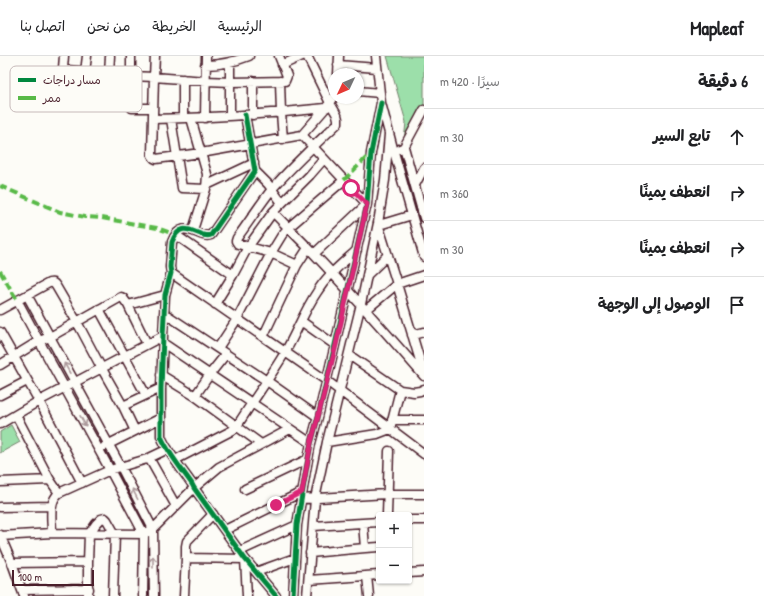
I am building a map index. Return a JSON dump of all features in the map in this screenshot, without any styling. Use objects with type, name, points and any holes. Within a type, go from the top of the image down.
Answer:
[{"type":"street","points":[[63,66],[64,56]]},
{"type":"street","points":[[86,66],[87,56]]},
{"type":"street","points":[[109,66],[110,56]]},
{"type":"street","points":[[155,56],[152,155],[156,159],[201,154],[302,135],[329,104]]},
{"type":"street","points":[[205,118],[206,56]]},
{"type":"street","points":[[205,65],[230,63],[249,56]]},
{"type":"street","points":[[142,76],[231,82],[285,81],[286,78],[279,56]]},
{"type":"street","points":[[282,65],[302,56]]},
{"type":"street","points":[[307,56],[328,99]]},
{"type":"street","points":[[338,68],[339,56]]},
{"type":"street","points":[[377,57],[381,103],[424,257]]},
{"type":"street","points":[[230,63],[230,116]]},
{"type":"street","points":[[364,69],[377,68]]},
{"type":"street","points":[[182,79],[187,118],[207,174],[206,187],[193,230]]},
{"type":"street","points":[[253,81],[249,115],[251,144],[255,167],[282,203]]},
{"type":"street","points":[[280,81],[283,139]]},
{"type":"street","points":[[364,92],[380,93]]},
{"type":"street","points":[[153,119],[205,118],[281,113],[328,103]]},
{"type":"street","points":[[293,596],[297,525],[308,458],[336,345],[367,204],[371,153],[381,103]]},
{"type":"street","points":[[298,265],[271,253],[238,244],[236,241],[272,190],[312,147],[338,123],[337,115],[331,104]]},
{"type":"street","points":[[142,108],[153,108]]},
{"type":"street","points":[[394,152],[404,147],[424,110]]},
{"type":"street","points":[[171,119],[182,188],[206,187],[255,167]]},
{"type":"street","points":[[307,596],[315,499],[327,442],[349,355],[364,307],[367,276],[378,224],[385,180],[389,134]]},
{"type":"street","points":[[302,135],[367,204]]},
{"type":"street","points":[[404,147],[424,218]]},
{"type":"street","points":[[215,304],[248,247],[273,212],[324,159]]},
{"type":"street","points":[[255,167],[211,236],[206,237],[193,230],[187,229],[180,231],[172,242],[171,273],[165,296],[164,313],[161,375],[161,436],[194,488],[245,559],[276,596]]},
{"type":"street","points":[[415,185],[424,168]]},
{"type":"street","points":[[218,348],[237,319],[282,234],[344,180]]},
{"type":"street","points":[[263,337],[298,265],[311,251],[367,204]]},
{"type":"street","points":[[273,212],[364,307],[424,375]]},
{"type":"street","points":[[378,224],[412,215]]},
{"type":"street","points":[[378,224],[424,375]]},
{"type":"street","points":[[176,235],[233,275]]},
{"type":"street","points":[[175,460],[233,430],[237,426],[267,382],[285,352],[317,291],[332,273],[357,250]]},
{"type":"street","points":[[367,276],[388,255]]},
{"type":"street","points":[[171,273],[327,381],[424,454]]},
{"type":"street","points":[[364,307],[397,284],[424,275]]},
{"type":"street","points":[[0,310],[49,283],[54,283],[123,406],[135,431]]},
{"type":"street","points":[[27,295],[121,467],[153,529],[154,596]]},
{"type":"street","points":[[128,304],[165,296]]},
{"type":"street","points":[[0,365],[39,341],[50,337],[121,297],[128,304],[147,344]]},
{"type":"street","points":[[18,300],[64,388],[144,534],[143,596]]},
{"type":"street","points":[[99,309],[146,395]]},
{"type":"street","points":[[164,313],[218,348],[318,417]]},
{"type":"street","points":[[301,322],[336,345]]},
{"type":"street","points":[[0,332],[26,381],[39,401],[82,483]]},
{"type":"street","points":[[412,335],[424,332]]},
{"type":"street","points":[[0,424],[39,401],[102,369],[124,355],[147,344],[163,339]]},
{"type":"street","points":[[163,339],[210,374],[311,443]]},
{"type":"street","points":[[195,396],[226,354]]},
{"type":"street","points":[[349,355],[400,390],[414,392],[424,389]]},
{"type":"street","points":[[161,375],[195,396],[261,444]]},
{"type":"street","points":[[0,395],[26,381]]},
{"type":"street","points":[[123,406],[161,388]]},
{"type":"street","points":[[390,429],[400,390]]},
{"type":"street","points":[[16,415],[50,480],[59,493]]},
{"type":"street","points":[[98,449],[161,418]]},
{"type":"street","points":[[392,420],[424,420]]},
{"type":"street","points":[[113,596],[115,534],[105,518],[100,519],[89,534],[88,593],[23,593],[0,535],[52,533],[89,534],[115,534],[144,534],[153,529],[194,488],[219,467],[290,429]]},
{"type":"street","points":[[327,442],[377,434],[390,429]]},
{"type":"street","points":[[52,533],[52,506],[54,498],[59,493],[110,470],[149,458],[168,449]]},
{"type":"street","points":[[386,512],[389,451]]},
{"type":"street","points":[[149,458],[176,506]]},
{"type":"street","points":[[245,489],[308,458]]},
{"type":"street","points":[[0,482],[50,480]]},
{"type":"street","points":[[225,530],[302,496],[315,499],[387,494],[424,494]]},
{"type":"street","points":[[0,507],[52,506]]},
{"type":"street","points":[[184,596],[187,540],[213,514]]},
{"type":"street","points":[[412,520],[424,520]]},
{"type":"street","points":[[312,526],[376,522]]},
{"type":"street","points":[[363,523],[365,548]]},
{"type":"street","points":[[240,551],[297,525]]},
{"type":"street","points":[[310,553],[376,547]]},
{"type":"street","points":[[186,558],[245,559]]},
{"type":"street","points":[[256,572],[294,558]]},
{"type":"street","points":[[245,559],[247,596]]},
{"type":"street","points":[[12,563],[88,562]]},
{"type":"street","points":[[412,573],[424,572]]},
{"type":"street","points":[[309,580],[376,575]]},
{"type":"street","points":[[367,576],[369,596]]},
{"type":"green space","points":[[387,56],[424,56],[424,109],[404,141],[406,122]]},
{"type":"green space","points":[[11,425],[20,442],[0,453],[0,432]]},
{"type":"marked path","points":[[344,180],[371,153]]},
{"type":"marked path","points":[[0,186],[60,212],[157,228],[176,235]]},
{"type":"marked path","points":[[0,271],[17,300]]},
{"type":"cycle path","points":[[293,596],[297,525],[306,470],[367,204],[371,153],[381,103]]},
{"type":"cycle path","points":[[245,115],[255,171],[211,235],[206,236],[186,229],[181,230],[176,234],[172,242],[171,273],[165,295],[161,388],[161,436],[167,448],[194,488],[245,559],[276,596]]},
{"type":"route","points":[[276,505],[302,492],[311,443],[336,345],[367,204],[351,188]]}]
